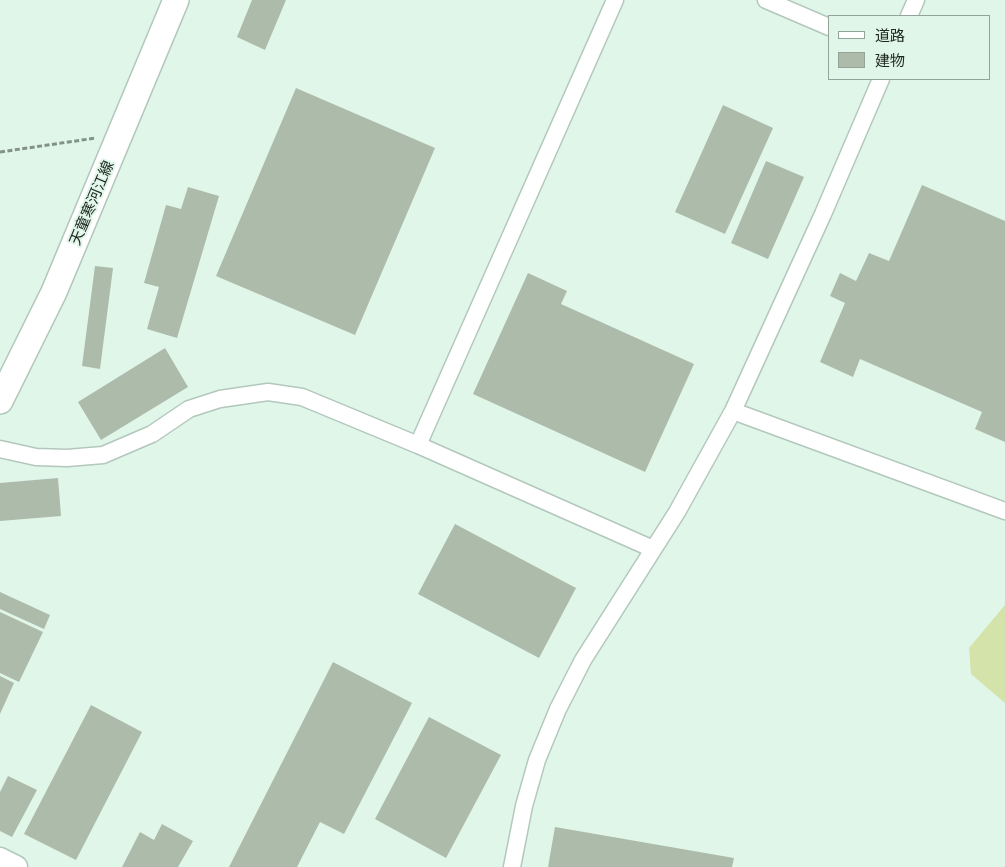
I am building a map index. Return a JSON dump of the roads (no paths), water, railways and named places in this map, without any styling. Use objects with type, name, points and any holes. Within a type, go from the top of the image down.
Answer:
[{"type":"main road","name":"天童寒河江線","points":[[0,401],[54,292],[176,0]]},
{"type":"street","points":[[418,445],[615,0]]},
{"type":"street","points":[[766,0],[828,27]]},
{"type":"street","points":[[909,15],[916,0]]},
{"type":"street","points":[[512,867],[524,806],[537,760],[558,709],[583,660],[677,512],[733,411],[823,214],[881,80]]},
{"type":"street","points":[[0,449],[36,457],[67,458],[103,455],[152,434],[189,410],[220,399],[268,392],[302,397],[418,445],[653,549]]},
{"type":"street","points":[[733,411],[1005,511]]},
{"type":"street","points":[[0,859],[16,867]]}]
